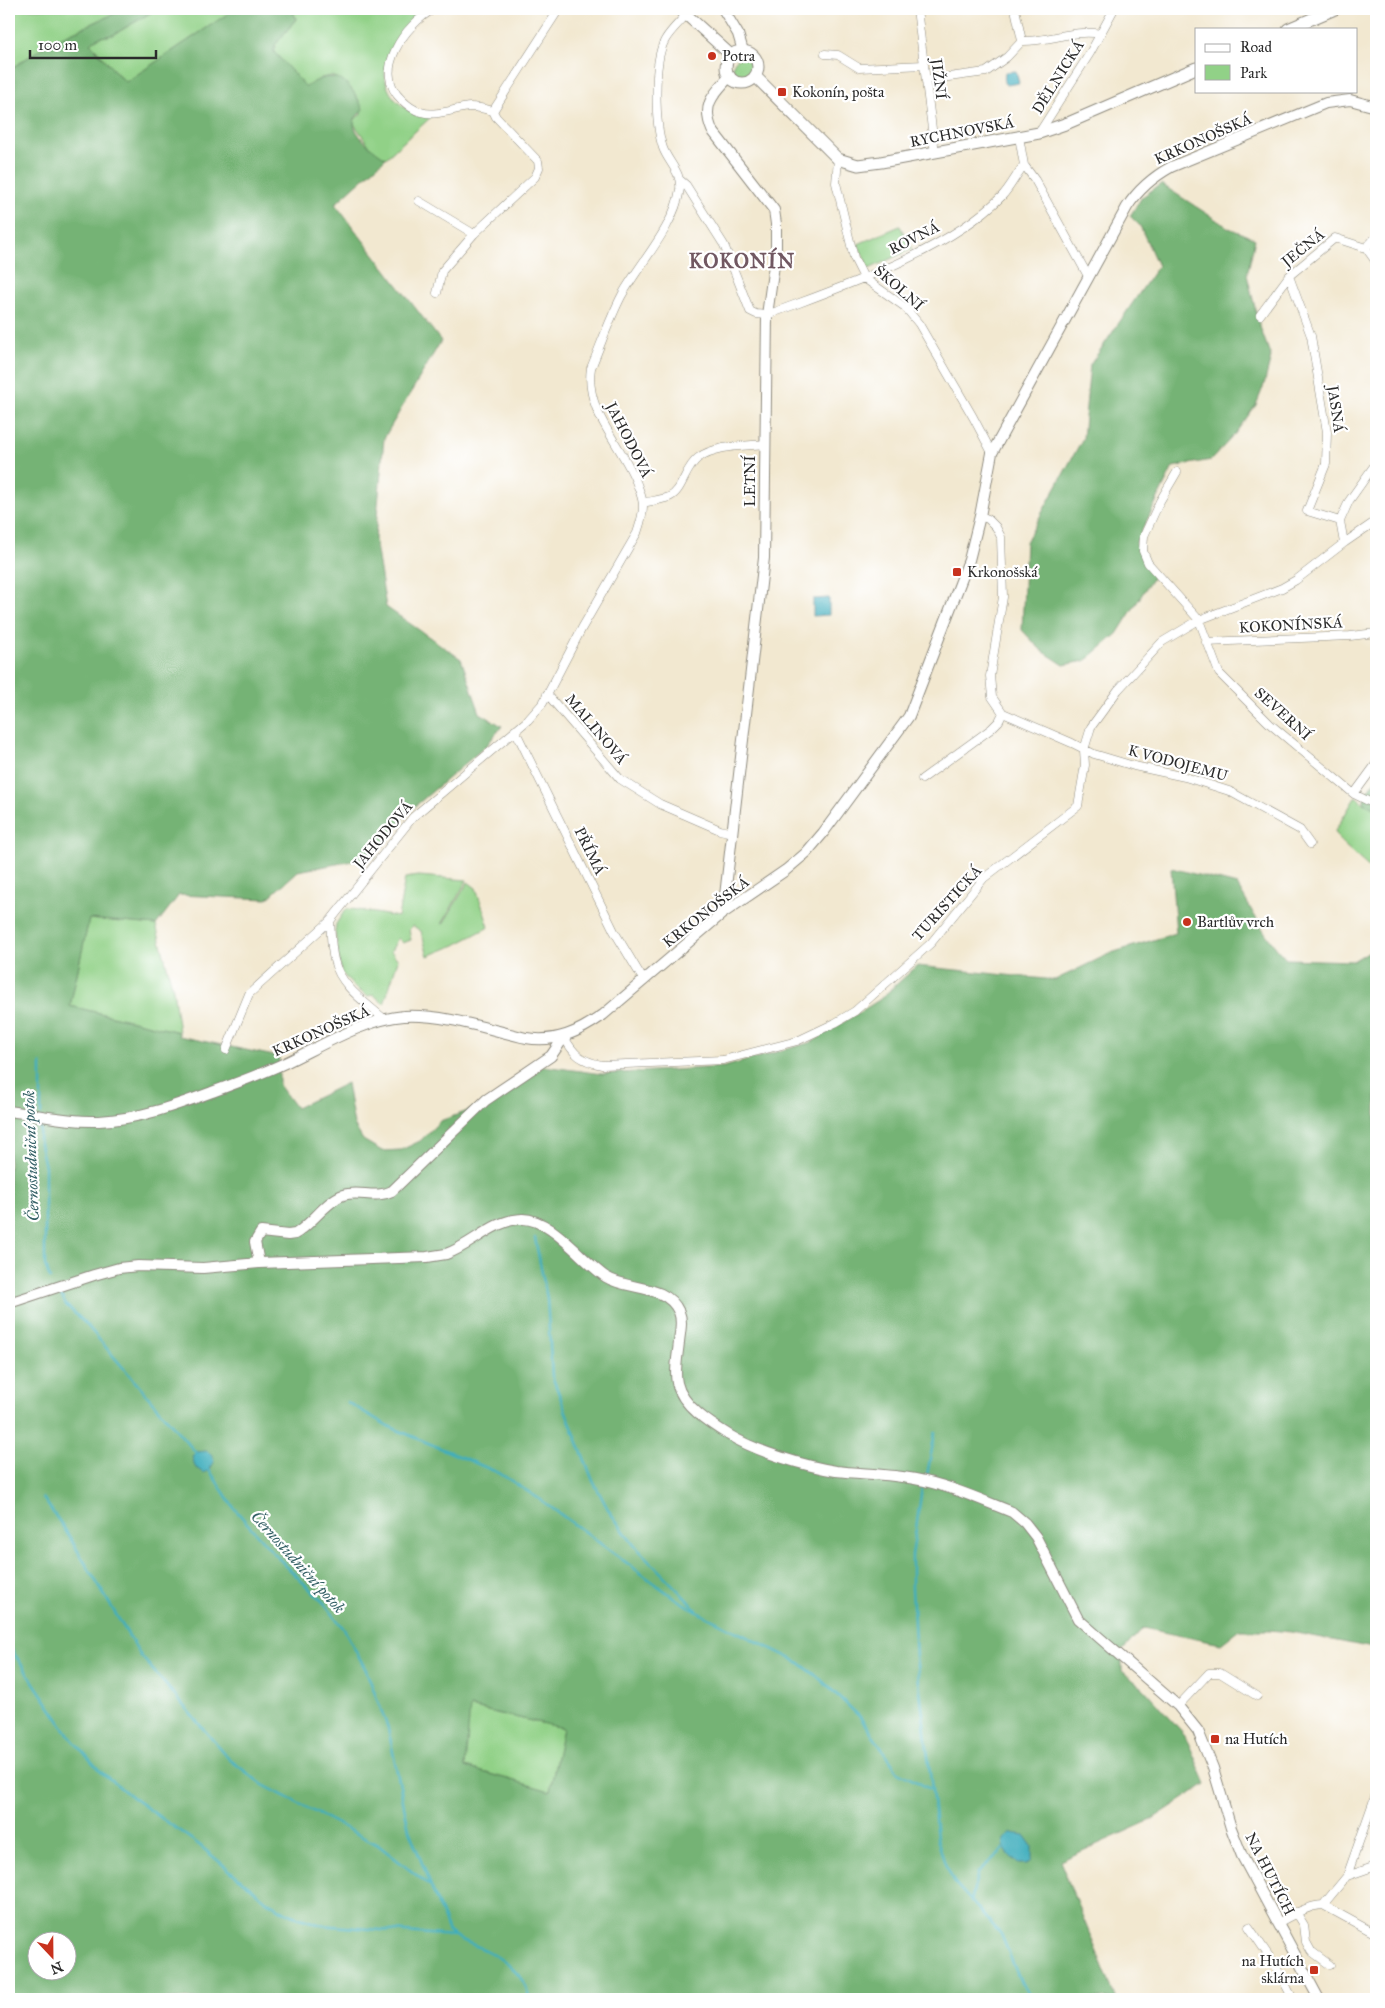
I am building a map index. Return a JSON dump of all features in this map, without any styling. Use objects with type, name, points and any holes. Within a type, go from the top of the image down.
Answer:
[{"type":"main road","points":[[1290,28],[1334,9]]},
{"type":"main road","points":[[683,11],[732,56]]},
{"type":"main road","points":[[743,51],[752,54],[756,58],[758,67],[755,76],[748,82],[740,83],[730,76],[727,66],[732,56],[743,51]]},
{"type":"main road","name":"RYCHNOVSKÁ","points":[[838,159],[858,165],[935,153],[1039,133],[1195,68]]},
{"type":"main road","points":[[755,76],[838,159]]},
{"type":"street","points":[[434,9],[414,24],[391,57],[389,77],[395,94],[409,107],[421,113],[430,114],[469,107],[493,111]]},
{"type":"street","points":[[493,111],[559,9]]},
{"type":"street","points":[[723,9],[738,34],[743,51]]},
{"type":"street","name":"JIŽNÍ","points":[[917,9],[935,153]]},
{"type":"street","points":[[1015,9],[1022,41]]},
{"type":"street","name":"DĚLNICKÁ","points":[[1039,133],[1101,34],[1114,9]]},
{"type":"street","points":[[683,11],[665,38],[659,53],[657,71],[658,128],[663,148],[680,180],[686,185],[724,245],[750,311],[756,314],[767,315]]},
{"type":"street","points":[[926,80],[986,72],[1007,58],[1022,41],[1034,41],[1088,31],[1101,34]]},
{"type":"street","points":[[824,54],[838,55],[859,68],[924,65]]},
{"type":"street","name":"LETNÍ","points":[[723,914],[763,567],[767,315],[776,251],[774,210],[712,130],[708,116],[708,109],[713,95],[730,76]]},
{"type":"street","name":"KRKONOŠSKÁ","points":[[9,1111],[74,1120],[98,1121],[161,1111],[266,1072],[362,1027],[384,1019],[403,1016],[431,1016],[526,1038],[549,1040],[564,1037],[598,1019],[723,914],[786,870],[806,853],[823,833],[904,723],[969,560],[980,516],[992,453],[1132,199],[1161,172],[1181,162],[1326,103],[1350,100],[1376,107]]},
{"type":"street","points":[[437,294],[442,270],[474,234],[535,177],[539,168],[538,161],[496,117],[493,111]]},
{"type":"street","points":[[1018,137],[1024,165],[1035,180],[1088,276]]},
{"type":"street","name":"ŠKOLNÍ","points":[[838,159],[836,183],[854,258],[864,278],[905,308],[914,317],[992,453]]},
{"type":"street","name":"ROVNÁ","points":[[767,315],[864,278],[938,243],[962,228],[1004,195],[1024,165]]},
{"type":"street","name":"JAHODOVÁ","points":[[226,1050],[248,994],[330,921],[413,817],[528,720],[543,703],[637,533],[642,519],[643,504],[631,468],[595,406],[589,378],[591,368],[622,296],[672,214],[678,199],[680,180]]},
{"type":"street","points":[[418,201],[474,234]]},
{"type":"street","points":[[1376,237],[1366,248],[1376,262]]},
{"type":"street","name":"JEČNÁ","points":[[1260,315],[1289,276],[1335,238],[1366,248]]},
{"type":"street","name":"JASNÁ","points":[[1289,276],[1310,336],[1327,432],[1326,464],[1307,511],[1340,521]]},
{"type":"street","points":[[643,504],[670,497],[676,492],[686,471],[699,457],[716,450],[765,444]]},
{"type":"street","points":[[1344,543],[1340,521],[1349,501],[1376,463]]},
{"type":"street","points":[[1177,472],[1160,501],[1144,536],[1143,551],[1148,563],[1199,620]]},
{"type":"street","points":[[922,779],[991,729],[999,721],[1003,713],[992,697],[990,676],[1003,597],[1001,537],[996,527],[988,519],[980,516]]},
{"type":"street","name":"TURISTICKÁ","points":[[564,1037],[572,1053],[602,1065],[724,1060],[797,1041],[855,1011],[931,943],[984,878],[1078,806],[1085,765],[1084,750],[1091,727],[1118,690],[1162,642],[1199,620],[1282,588],[1296,580],[1376,521]]},
{"type":"street","name":"SEVERNÍ","points":[[1199,620],[1219,672],[1270,724],[1354,794],[1376,805]]},
{"type":"street","name":"KOKONÍNSKÁ","points":[[1206,642],[1350,636],[1376,632]]},
{"type":"street","name":"MALINOVÁ","points":[[547,694],[620,779],[660,804],[720,830],[732,833]]},
{"type":"street","name":"K VODOJEMU","points":[[1003,713],[1084,750],[1134,766],[1185,777],[1229,791],[1300,830],[1310,844]]},
{"type":"street","name":"PŘÍMÁ","points":[[516,730],[614,931],[644,981]]},
{"type":"street","points":[[1354,794],[1376,764]]},
{"type":"street","points":[[330,921],[334,960],[341,977],[351,991],[384,1019]]},
{"type":"street","points":[[9,1303],[119,1268],[152,1265],[203,1268],[259,1263],[255,1242],[262,1232],[295,1234],[338,1198],[351,1194],[379,1196],[392,1191],[486,1100],[550,1056],[564,1037]]},
{"type":"street","name":"NA HUTÍCH","points":[[259,1263],[427,1257],[446,1254],[509,1221],[529,1219],[537,1221],[550,1228],[586,1262],[608,1278],[656,1292],[675,1306],[679,1312],[681,1322],[676,1383],[687,1402],[730,1436],[796,1462],[836,1471],[915,1479],[939,1485],[1012,1512],[1025,1523],[1036,1537],[1078,1619],[1178,1706],[1191,1720],[1204,1743],[1237,1845],[1319,1999]]},
{"type":"street","points":[[1178,1706],[1210,1673],[1220,1674],[1257,1696]]},
{"type":"street","points":[[1323,1905],[1347,1876],[1376,1794]]},
{"type":"street","points":[[1347,1876],[1376,1866]]},
{"type":"street","points":[[1278,1923],[1296,1912],[1313,1906],[1323,1905],[1376,1934]]},
{"type":"street","points":[[1296,1912],[1304,1925],[1306,1942],[1311,1951],[1330,1965]]},
{"type":"street","points":[[1249,1927],[1275,1965],[1293,1999]]},
{"type":"green space","points":[[9,9],[125,9],[53,41],[9,70]]},
{"type":"green space","points":[[125,9],[157,9],[113,35],[100,37],[90,43],[126,82],[235,9],[292,9],[296,19],[275,45],[274,52],[306,87],[316,81],[333,77],[347,84],[363,109],[354,120],[357,132],[371,147],[386,158],[335,204],[441,341],[384,438],[375,539],[386,607],[461,659],[480,713],[502,726],[487,745],[407,813],[375,857],[298,871],[267,899],[179,895],[156,925],[89,919],[70,1006],[179,1032],[179,1036],[279,1057],[279,1085],[296,1108],[347,1083],[354,1125],[363,1140],[382,1151],[401,1150],[420,1141],[440,1121],[487,1104],[544,1066],[602,1074],[724,1067],[812,1042],[879,1000],[917,966],[1055,980],[1111,953],[1176,933],[1171,868],[1237,885],[1265,933],[1286,959],[1353,961],[1376,947],[1376,1646],[1373,1648],[1291,1632],[1269,1630],[1239,1630],[1221,1644],[1143,1628],[1122,1651],[1122,1671],[1144,1689],[1185,1735],[1206,1784],[1151,1820],[1060,1861],[1116,1999],[9,1999],[9,70],[53,41]],"holes":[[[470,1707],[563,1728],[550,1791],[465,1767]]]},
{"type":"green space","points":[[157,9],[235,9],[126,82],[90,43],[100,37],[113,35]]},
{"type":"green space","points":[[292,9],[313,11],[332,9],[423,9],[414,17],[389,55],[385,78],[393,97],[400,104],[420,115],[431,117],[386,158],[373,151],[354,124],[355,119],[361,114],[360,107],[356,96],[348,87],[332,76],[321,78],[306,88],[274,52],[275,45],[296,19]]},
{"type":"green space","points":[[742,58],[748,61],[751,67],[748,73],[742,76],[736,73],[733,67],[736,61]]},
{"type":"green space","points":[[1161,184],[1229,228],[1255,239],[1247,275],[1259,324],[1271,357],[1264,385],[1256,405],[1234,435],[1211,460],[1173,467],[1136,543],[1153,577],[1117,634],[1085,661],[1064,665],[1041,650],[1022,630],[1026,542],[1083,438],[1090,365],[1158,266],[1140,226],[1130,216],[1142,197]]},
{"type":"green space","points":[[900,226],[912,249],[869,269],[858,244]]},
{"type":"green space","points":[[1376,779],[1376,809],[1363,803],[1366,793]]},
{"type":"green space","points":[[1356,796],[1363,803],[1376,809],[1376,874],[1341,842],[1335,831]]},
{"type":"green space","points":[[419,876],[467,880],[442,924],[468,882],[476,888],[489,927],[455,945],[428,956],[421,931],[413,926],[409,929],[411,940],[403,943],[398,938],[391,951],[398,960],[384,1004],[374,995],[367,996],[353,986],[342,973],[335,932],[336,924],[345,910],[352,909],[398,917],[405,878]]},
{"type":"green space","points":[[89,919],[156,925],[173,989],[179,1032],[70,1006]]},
{"type":"green space","points":[[469,1707],[563,1728],[550,1791],[465,1767]]},
{"type":"water","points":[[1016,71],[1019,83],[1007,85],[1004,83],[1005,72]]},
{"type":"water","points":[[829,598],[829,615],[813,616],[813,599]]},
{"type":"water","points":[[207,1451],[212,1455],[214,1462],[209,1471],[203,1473],[195,1467],[192,1456],[196,1452]]},
{"type":"water","points":[[1012,1833],[1024,1835],[1032,1846],[1032,1860],[1027,1864],[1018,1864],[1005,1849],[1004,1839]]},
{"type":"waterway","name":"Černostudniční potok","points":[[41,1063],[41,1114]]},
{"type":"waterway","name":"Černostudniční potok","points":[[41,1119],[39,1139],[45,1167],[45,1265],[50,1278]]},
{"type":"waterway","points":[[535,1238],[547,1298],[552,1376],[593,1481],[609,1511],[634,1545],[697,1610]]},
{"type":"waterway","name":"Černostudniční potok","points":[[59,1292],[66,1305],[85,1323],[197,1454]]},
{"type":"waterway","points":[[347,1402],[388,1426],[499,1473],[541,1500],[676,1599],[701,1614],[798,1662],[818,1677],[860,1717],[898,1772],[932,1790],[937,1838],[945,1864],[954,1882],[1001,1934],[1021,1983],[1034,1999]]},
{"type":"waterway","points":[[927,1475],[935,1433]]},
{"type":"waterway","name":"Černostudniční potok","points":[[208,1468],[234,1508],[273,1553],[325,1604],[344,1629],[366,1670],[388,1728],[409,1830],[449,1932],[491,1953],[510,1966],[525,1984],[529,1999]]},
{"type":"waterway","points":[[922,1488],[912,1556],[912,1588],[916,1657],[932,1790]]},
{"type":"waterway","points":[[43,1498],[64,1528],[141,1656],[229,1759],[263,1785],[378,1845],[429,1885]]},
{"type":"waterway","points":[[9,1646],[71,1738],[100,1771],[133,1798],[198,1844],[268,1902],[291,1915],[321,1925],[453,1936]]},
{"type":"waterway","points":[[971,1902],[978,1872],[1004,1849]]},
{"type":"place","name":"Potra","points":[[712,56]]},
{"type":"place","name":"Kokonín, pošta","points":[[782,92]]},
{"type":"place","name":"Krkonošská","points":[[957,572]]},
{"type":"place","name":"Bartlův vrch","points":[[1187,922]]},
{"type":"place","name":"na Hutích","points":[[1215,1739]]},
{"type":"place","name":"na Hutích sklárna","points":[[1314,1970]]},
{"type":"district","name":"KOKONÍN","points":[[742,261]]}]
